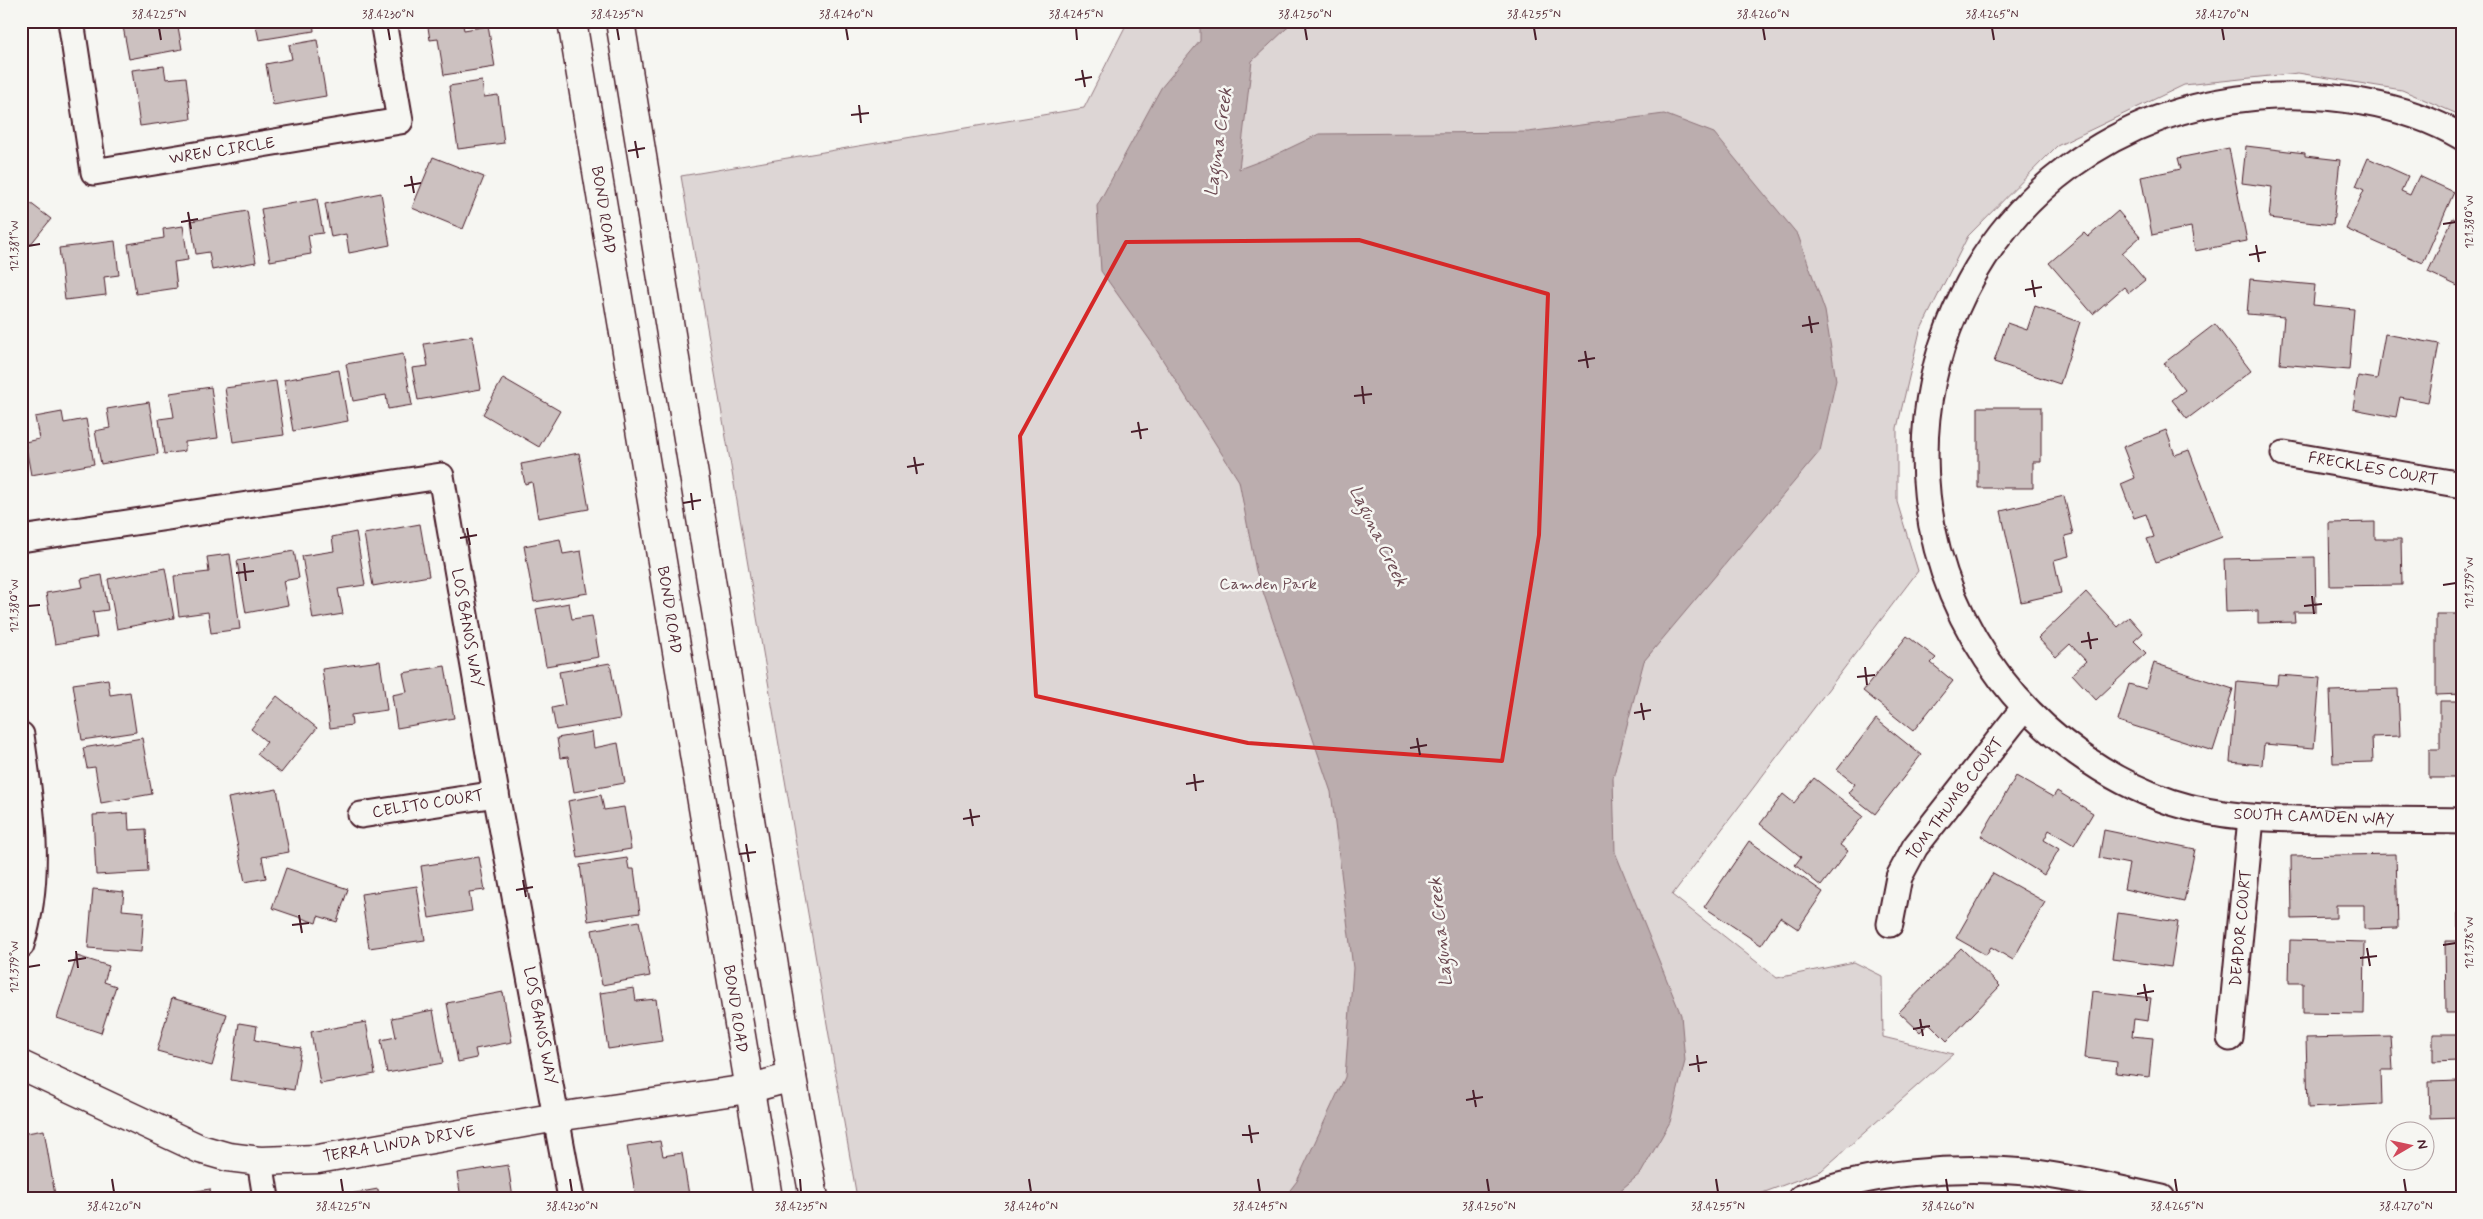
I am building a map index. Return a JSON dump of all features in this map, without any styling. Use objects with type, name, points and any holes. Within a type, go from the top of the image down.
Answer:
[{"type":"main road","name":"BOND ROAD","points":[[572,21],[748,1089],[768,1198]]},
{"type":"main road","points":[[620,21],[792,1077],[814,1198]]},
{"type":"main road","name":"TERRA LINDA DRIVE","points":[[21,1065],[200,1149],[228,1157],[260,1162],[318,1159],[557,1117],[748,1089],[792,1077]]},
{"type":"street","name":"WREN CIRCLE","points":[[71,21],[94,172],[400,121],[383,21]]},
{"type":"street","name":"SOUTH CAMDEN WAY","points":[[2462,137],[2416,116],[2356,101],[2321,96],[2263,97],[2202,105],[2144,123],[2090,152],[2042,189],[1999,237],[1961,298],[1939,357],[1926,419],[1926,482],[1935,544],[1956,603],[1986,658],[2024,708],[2084,756],[2139,789],[2199,810],[2251,818],[2462,821]]},
{"type":"street","name":"FRECKLES COURT","points":[[2284,454],[2462,485]]},
{"type":"street","name":"LOS BANOS WAY","points":[[21,539],[441,476],[496,794],[571,1198]]},
{"type":"street","name":"TOM THUMB COURT","points":[[1890,924],[1899,877],[1915,847],[2024,708]]},
{"type":"street","points":[[21,735],[34,832],[35,865],[32,898],[21,945]]},
{"type":"street","name":"CELITO COURT","points":[[361,815],[496,794]]},
{"type":"street","name":"DEADOR COURT","points":[[2230,1038],[2251,818]]},
{"type":"street","points":[[260,1162],[266,1198]]},
{"type":"street","points":[[1810,1196],[1853,1183],[1910,1174],[1968,1170],[2026,1172],[2056,1176],[2162,1198]]},
{"type":"highlighted area","points":[[1359,240],[1548,294],[1539,535],[1502,761],[1248,743],[1036,696],[1020,436],[1126,242]]},
{"type":"green space","name":"Camden Park","points":[[1128,21],[2462,21],[2462,116],[2402,90],[2298,73],[2184,85],[2057,146],[1968,236],[1920,331],[1897,428],[1897,502],[1918,571],[1672,895],[1777,978],[1854,962],[1882,976],[1883,1037],[1953,1054],[1821,1171],[1749,1198],[857,1198],[681,176],[1084,108]]},
{"type":"water","name":"Laguna Creek","points":[[1200,21],[1286,21],[1287,28],[1252,61],[1239,169],[1271,157],[1319,134],[1528,132],[1664,114],[1714,133],[1798,235],[1825,311],[1836,380],[1820,451],[1644,661],[1613,778],[1615,852],[1681,1015],[1685,1061],[1670,1122],[1641,1173],[1611,1198],[1284,1198],[1297,1181],[1345,1077],[1353,968],[1331,792],[1256,571],[1239,481],[1152,343],[1101,271],[1097,206],[1161,88],[1200,41]]},
{"type":"building","points":[[122,21],[177,21],[182,49],[129,59]]},
{"type":"building","points":[[255,21],[313,21],[314,31],[259,40]]},
{"type":"building","points":[[427,21],[462,21],[464,30],[488,26],[495,67],[444,75],[438,39],[430,40]]},
{"type":"building","points":[[317,40],[326,96],[273,105],[266,64],[292,59],[289,45]]},
{"type":"building","points":[[164,66],[166,79],[186,77],[191,119],[140,126],[132,70]]},
{"type":"building","points":[[482,81],[484,97],[498,95],[504,143],[458,149],[449,86]]},
{"type":"building","points":[[2246,146],[2305,153],[2305,156],[2340,160],[2333,225],[2269,218],[2272,187],[2242,183]]},
{"type":"building","points":[[2229,148],[2247,241],[2195,251],[2191,227],[2152,235],[2141,177],[2181,169],[2178,158]]},
{"type":"building","points":[[433,157],[484,177],[463,229],[412,208]]},
{"type":"building","points":[[2368,158],[2408,176],[2401,191],[2410,195],[2419,176],[2454,192],[2423,263],[2346,229],[2364,190],[2356,186]]},
{"type":"building","points":[[381,193],[390,245],[349,253],[346,234],[331,237],[325,204]]},
{"type":"building","points":[[21,196],[51,219],[30,245],[21,238]]},
{"type":"building","points":[[317,199],[323,233],[308,235],[311,254],[270,261],[261,209]]},
{"type":"building","points":[[247,211],[256,262],[212,270],[209,252],[196,254],[191,221]]},
{"type":"building","points":[[2118,211],[2140,237],[2122,253],[2145,280],[2129,293],[2124,287],[2093,314],[2049,263],[2084,233],[2088,237]]},
{"type":"building","points":[[2453,218],[2462,223],[2462,288],[2428,272]]},
{"type":"building","points":[[183,226],[188,260],[174,262],[177,288],[136,294],[128,244],[164,238],[163,229]]},
{"type":"building","points":[[115,241],[119,275],[104,277],[106,295],[65,300],[59,248]]},
{"type":"building","points":[[2250,279],[2315,285],[2313,305],[2354,309],[2349,370],[2280,364],[2284,317],[2247,314]]},
{"type":"building","points":[[2035,306],[2080,322],[2060,384],[1994,362],[2007,323],[2027,330]]},
{"type":"building","points":[[2215,324],[2251,371],[2187,419],[2172,400],[2185,390],[2164,363]]},
{"type":"building","points":[[2385,334],[2439,344],[2428,402],[2400,397],[2396,417],[2353,409],[2358,376],[2377,379]]},
{"type":"building","points":[[472,336],[481,389],[418,400],[412,368],[428,366],[424,344]]},
{"type":"building","points":[[403,354],[412,405],[388,409],[386,395],[353,401],[346,364]]},
{"type":"building","points":[[339,370],[348,421],[293,431],[284,380]]},
{"type":"building","points":[[503,378],[560,411],[539,447],[483,414]]},
{"type":"building","points":[[276,381],[284,435],[233,442],[225,388]]},
{"type":"building","points":[[211,387],[218,438],[185,442],[185,451],[164,454],[159,419],[174,417],[170,393]]},
{"type":"building","points":[[149,402],[158,454],[101,464],[95,431],[110,428],[107,409]]},
{"type":"building","points":[[1978,407],[2041,407],[2041,462],[2033,462],[2033,488],[1978,488]]},
{"type":"building","points":[[62,412],[64,423],[86,419],[94,464],[31,475],[25,442],[39,439],[35,417]]},
{"type":"building","points":[[2462,416],[2462,433],[2456,431]]},
{"type":"building","points":[[2166,430],[2175,455],[2189,450],[2222,537],[2156,562],[2147,539],[2154,537],[2146,514],[2134,518],[2121,484],[2135,478],[2123,447]]},
{"type":"building","points":[[579,453],[589,509],[538,518],[532,482],[525,484],[521,464]]},
{"type":"building","points":[[2064,496],[2073,534],[2065,536],[2069,556],[2054,560],[2061,593],[2021,602],[2001,511]]},
{"type":"building","points":[[2375,522],[2375,539],[2401,539],[2402,585],[2330,586],[2329,523]]},
{"type":"building","points":[[420,524],[429,576],[373,586],[364,534]]},
{"type":"building","points":[[356,532],[365,585],[338,589],[343,614],[313,619],[302,556],[334,551],[332,537]]},
{"type":"building","points":[[560,539],[563,554],[581,551],[588,593],[534,602],[524,546]]},
{"type":"building","points":[[294,551],[299,578],[283,581],[288,605],[246,613],[237,561]]},
{"type":"building","points":[[230,554],[240,629],[211,633],[208,612],[179,616],[174,576],[209,572],[207,557]]},
{"type":"building","points":[[2315,557],[2316,612],[2294,612],[2295,622],[2258,623],[2258,611],[2226,612],[2224,559]]},
{"type":"building","points":[[165,568],[174,618],[117,629],[108,579]]},
{"type":"building","points":[[102,575],[108,610],[93,612],[97,637],[55,644],[46,593],[83,587],[81,579]]},
{"type":"building","points":[[2086,592],[2118,627],[2129,617],[2143,633],[2134,641],[2146,653],[2096,700],[2072,674],[2086,661],[2070,644],[2056,657],[2038,638]]},
{"type":"building","points":[[569,603],[572,619],[592,616],[599,657],[546,666],[536,609]]},
{"type":"building","points":[[2436,614],[2462,614],[2462,694],[2436,695]]},
{"type":"building","points":[[1907,636],[1936,658],[1931,663],[1953,681],[1913,731],[1863,691]]},
{"type":"building","points":[[380,661],[387,710],[351,715],[352,725],[330,728],[322,669]]},
{"type":"building","points":[[610,663],[620,719],[556,730],[552,708],[565,705],[559,672]]},
{"type":"building","points":[[2154,663],[2233,689],[2213,751],[2118,721],[2129,684],[2146,689]]},
{"type":"building","points":[[445,666],[454,718],[397,728],[392,695],[407,692],[403,673]]},
{"type":"building","points":[[2278,675],[2320,678],[2314,748],[2264,744],[2262,765],[2230,762],[2237,681],[2277,685]]},
{"type":"building","points":[[108,679],[110,695],[130,692],[136,732],[82,740],[73,684]]},
{"type":"building","points":[[2398,689],[2400,736],[2372,737],[2373,762],[2333,763],[2330,691]]},
{"type":"building","points":[[277,696],[317,728],[281,773],[257,754],[267,742],[251,729]]},
{"type":"building","points":[[2440,701],[2462,701],[2462,778],[2429,778],[2429,749],[2440,749]]},
{"type":"building","points":[[1876,719],[1921,755],[1875,814],[1848,793],[1855,784],[1837,770]]},
{"type":"building","points":[[592,732],[594,748],[618,743],[625,783],[574,792],[568,757],[560,758],[557,738]]},
{"type":"building","points":[[142,738],[152,794],[101,803],[95,767],[87,768],[83,748]]},
{"type":"building","points":[[2016,776],[2053,797],[2057,791],[2093,813],[2074,845],[2049,830],[2044,840],[2059,849],[2044,875],[1981,836]]},
{"type":"building","points":[[1814,778],[1863,816],[1840,845],[1848,851],[1821,886],[1795,865],[1801,857],[1760,824],[1783,794],[1794,803]]},
{"type":"building","points":[[277,789],[289,852],[262,857],[266,878],[245,882],[228,798]]},
{"type":"building","points":[[601,795],[604,810],[624,807],[631,849],[578,858],[568,801]]},
{"type":"building","points":[[128,813],[129,830],[146,829],[148,872],[96,875],[93,815]]},
{"type":"building","points":[[2104,830],[2195,849],[2184,902],[2124,889],[2129,864],[2099,858]]},
{"type":"building","points":[[1749,841],[1823,892],[1798,929],[1780,917],[1761,945],[1704,907]]},
{"type":"building","points":[[2396,854],[2398,928],[2364,929],[2364,905],[2336,905],[2336,918],[2292,919],[2291,856]]},
{"type":"building","points":[[2457,854],[2462,854],[2462,927],[2458,927]]},
{"type":"building","points":[[479,857],[485,890],[469,892],[472,911],[429,918],[421,866]]},
{"type":"building","points":[[627,858],[629,869],[634,869],[640,913],[588,921],[580,865]]},
{"type":"building","points":[[286,868],[348,889],[337,922],[318,916],[316,923],[272,908]]},
{"type":"building","points":[[1993,873],[2045,902],[2013,960],[1991,947],[1986,955],[1956,938]]},
{"type":"building","points":[[417,886],[425,940],[369,948],[361,894]]},
{"type":"building","points":[[93,889],[124,892],[122,910],[144,912],[141,952],[88,948]]},
{"type":"building","points":[[2118,913],[2178,922],[2171,967],[2112,959]]},
{"type":"building","points":[[639,921],[650,976],[602,985],[592,930]]},
{"type":"building","points":[[2290,940],[2365,942],[2364,1014],[2303,1013],[2303,983],[2289,983]]},
{"type":"building","points":[[2445,941],[2462,941],[2462,1013],[2446,1013]]},
{"type":"building","points":[[1961,948],[2000,986],[1947,1041],[1929,1023],[1920,1032],[1899,1012]]},
{"type":"building","points":[[77,956],[109,966],[104,982],[116,986],[101,1033],[57,1018]]},
{"type":"building","points":[[634,988],[636,1001],[656,999],[662,1041],[608,1049],[600,993]]},
{"type":"building","points":[[2092,991],[2151,998],[2148,1021],[2134,1019],[2132,1036],[2153,1038],[2149,1077],[2116,1073],[2117,1062],[2085,1058]]},
{"type":"building","points":[[503,992],[512,1042],[475,1049],[477,1058],[458,1062],[447,1003]]},
{"type":"building","points":[[172,998],[227,1014],[212,1066],[157,1051]]},
{"type":"building","points":[[433,1010],[443,1063],[387,1073],[381,1040],[396,1037],[392,1018]]},
{"type":"building","points":[[366,1022],[375,1074],[320,1084],[311,1032]]},
{"type":"building","points":[[239,1023],[257,1026],[255,1040],[301,1048],[294,1090],[231,1080]]},
{"type":"building","points":[[2433,1034],[2462,1034],[2462,1117],[2430,1118],[2429,1082],[2458,1081],[2458,1061],[2433,1062]]},
{"type":"building","points":[[2391,1036],[2393,1070],[2381,1070],[2382,1104],[2308,1108],[2306,1038]]},
{"type":"building","points":[[44,1130],[55,1195],[21,1198],[21,1134]]},
{"type":"building","points":[[660,1141],[663,1156],[682,1153],[689,1195],[672,1198],[636,1198],[627,1146]]},
{"type":"building","points":[[508,1165],[513,1198],[461,1198],[457,1173]]},
{"type":"building","points":[[210,1189],[211,1198],[164,1198],[164,1196]]},
{"type":"building","points":[[378,1189],[379,1198],[327,1198]]}]
